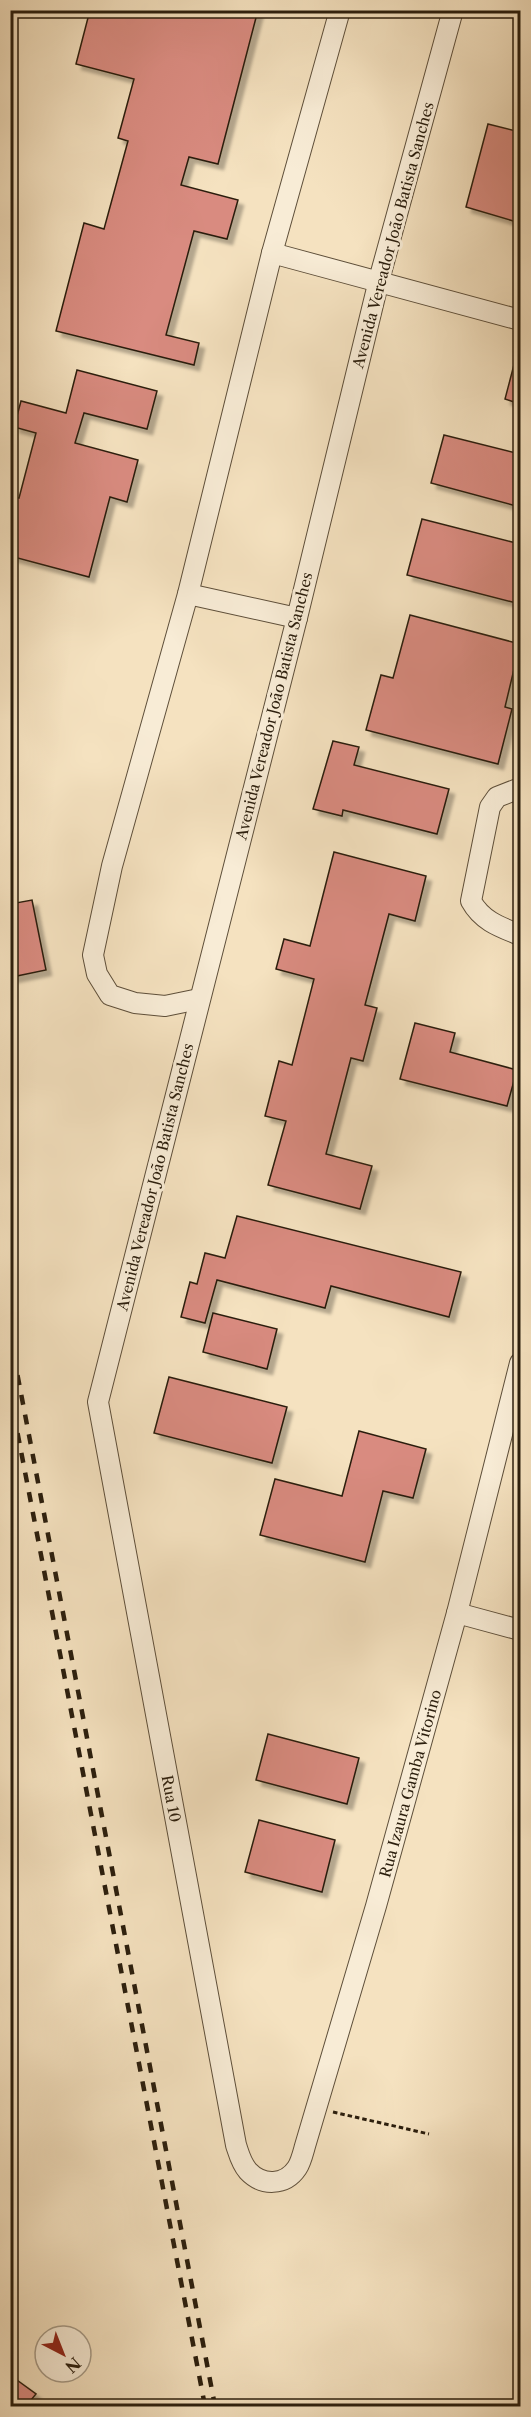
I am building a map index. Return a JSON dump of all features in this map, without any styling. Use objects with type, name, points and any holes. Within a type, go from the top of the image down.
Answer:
[{"type":"street","points":[[199,999],[165,1006],[135,1004],[110,995],[97,974],[93,955],[112,866],[188,594],[272,253],[340,10]]},
{"type":"street","name":"Avenida Vereador João Batista Sanches","points":[[98,1402],[297,618],[379,280],[453,10]]},
{"type":"street","points":[[272,253],[379,280],[520,320]]},
{"type":"street","points":[[188,594],[297,618]]},
{"type":"street","points":[[520,788],[497,797],[490,807],[471,901],[478,913],[493,925],[520,935]]},
{"type":"street","name":"Rua Izaura Gamba Vitorino","points":[[267,2182],[278,2182],[289,2178],[298,2167],[305,2146],[376,1906],[457,1613],[520,1363]]},
{"type":"street","name":"Rua 10","points":[[98,1402],[236,2145],[240,2159],[247,2170],[267,2182]]},
{"type":"street","points":[[457,1613],[520,1630]]},
{"type":"path","points":[[316,2108],[429,2134]]},
{"type":"building","points":[[90,10],[258,10],[218,164],[189,157],[181,185],[238,200],[227,239],[194,231],[166,335],[199,343],[194,365],[56,331],[84,223],[104,229],[128,141],[118,138],[134,79],[76,64]]},
{"type":"building","points":[[488,124],[520,132],[520,223],[466,207]]},
{"type":"building","points":[[516,357],[520,358],[520,404],[505,399]]},
{"type":"building","points":[[77,370],[157,391],[147,429],[84,413],[75,443],[138,460],[127,502],[110,497],[89,577],[10,556],[10,496],[19,498],[36,433],[14,427],[21,401],[66,413]]},
{"type":"building","points":[[444,435],[520,454],[520,507],[431,483]]},
{"type":"building","points":[[422,519],[520,544],[520,604],[407,575]]},
{"type":"building","points":[[410,615],[520,644],[505,707],[512,709],[498,764],[366,730],[381,675],[393,678]]},
{"type":"building","points":[[333,741],[359,747],[354,765],[449,789],[437,834],[343,810],[342,816],[313,809]]},
{"type":"building","points":[[334,852],[426,876],[415,921],[389,914],[365,1005],[377,1008],[363,1061],[351,1058],[326,1154],[372,1166],[360,1209],[268,1185],[286,1121],[265,1116],[279,1061],[292,1065],[314,979],[276,969],[284,939],[310,946]]},
{"type":"building","points":[[32,900],[46,970],[12,977],[10,904]]},
{"type":"building","points":[[415,1023],[455,1033],[450,1052],[517,1070],[507,1106],[400,1079]]},
{"type":"building","points":[[237,1216],[461,1272],[449,1317],[331,1286],[325,1308],[217,1280],[205,1323],[181,1317],[190,1282],[197,1284],[205,1253],[225,1258]]},
{"type":"building","points":[[213,1313],[277,1329],[267,1369],[203,1352]]},
{"type":"building","points":[[169,1377],[287,1407],[272,1463],[154,1433]]},
{"type":"building","points":[[359,1431],[426,1449],[413,1498],[383,1491],[365,1562],[260,1535],[275,1479],[342,1496]]},
{"type":"building","points":[[268,1734],[359,1758],[347,1804],[256,1780]]},
{"type":"building","points":[[259,1820],[335,1840],[322,1892],[245,1872]]},
{"type":"building","points":[[10,2375],[36,2394],[26,2406],[10,2406]]},
{"type":"railway","points":[[10,1336],[215,2406]]},
{"type":"railway","points":[[10,1394],[205,2406]]}]
